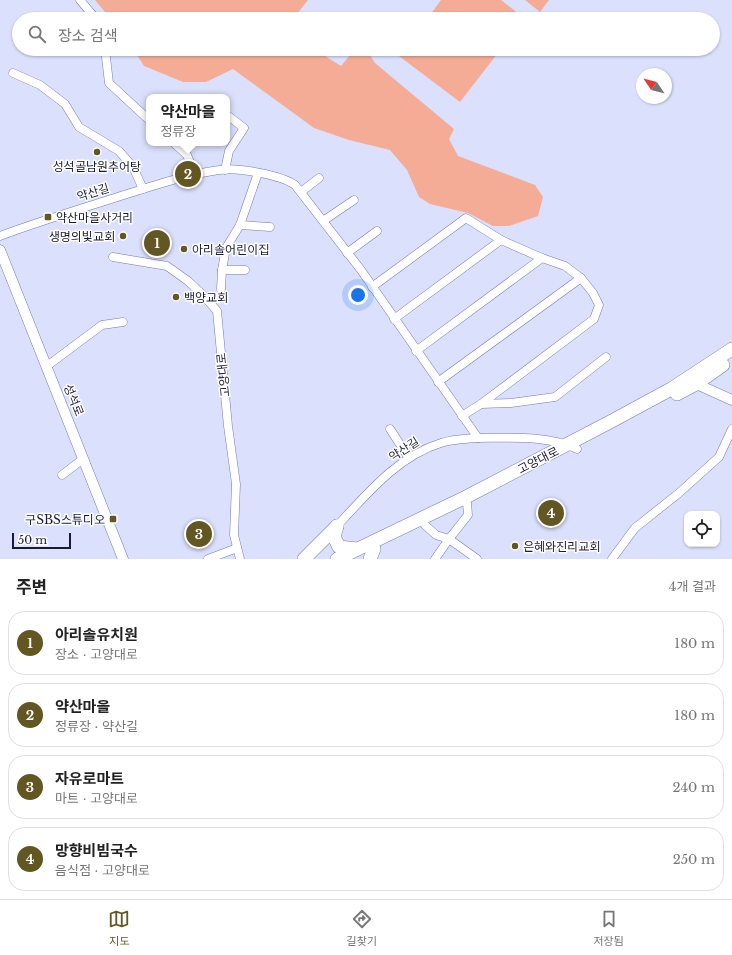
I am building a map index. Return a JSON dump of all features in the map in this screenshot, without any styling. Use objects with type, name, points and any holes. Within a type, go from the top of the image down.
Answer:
[{"type":"main road","name":"고양대로","points":[[691,381],[732,349]]},
{"type":"main road","name":"고양대로","points":[[357,554],[372,554],[572,446],[670,389],[691,381],[732,359]]},
{"type":"main road","name":"고양대로","points":[[337,559],[357,554],[466,497],[572,446]]},
{"type":"main road","points":[[337,526],[334,537],[339,547],[357,554]]},
{"type":"main road","points":[[304,559],[337,526]]},
{"type":"street","points":[[80,0],[90,12]]},
{"type":"street","points":[[106,56],[109,83],[146,117]]},
{"type":"street","points":[[13,74],[40,85],[65,104],[79,127],[119,151],[133,167],[143,189]]},
{"type":"street","points":[[225,170],[229,151],[244,128],[230,117]]},
{"type":"street","points":[[177,146],[187,155],[195,175]]},
{"type":"street","name":"약산길","points":[[0,236],[143,189],[195,175],[225,170],[258,173],[286,180],[295,185],[372,286],[478,438],[443,442],[409,458],[388,474],[337,526]]},
{"type":"street","points":[[221,289],[222,270],[226,248],[240,225],[258,173]]},
{"type":"street","points":[[301,192],[318,178]]},
{"type":"street","points":[[323,221],[354,200]]},
{"type":"street","points":[[372,286],[466,218],[501,240],[542,258],[565,266],[581,278],[593,293],[599,305],[594,319],[481,404],[462,416]]},
{"type":"street","points":[[240,225],[270,227]]},
{"type":"street","points":[[347,253],[377,231]]},
{"type":"street","points":[[394,319],[501,240]]},
{"type":"street","name":"성석로","points":[[0,250],[123,559]]},
{"type":"street","name":"고양대로","points":[[113,256],[167,266],[188,281],[202,294],[216,311],[228,426],[236,484],[234,536],[240,559]]},
{"type":"street","points":[[416,350],[542,258]]},
{"type":"street","points":[[222,270],[245,270]]},
{"type":"street","points":[[438,382],[581,278]]},
{"type":"street","points":[[47,366],[102,325],[123,322]]},
{"type":"street","points":[[481,404],[511,403],[555,397],[606,357]]},
{"type":"street","points":[[691,381],[732,400]]},
{"type":"street","points":[[390,429],[409,458]]},
{"type":"street","points":[[612,559],[635,528],[679,494],[719,458],[732,429]]},
{"type":"street","points":[[478,438],[529,438],[572,446]]},
{"type":"street","points":[[62,475],[84,459]]},
{"type":"street","points":[[435,559],[468,515],[467,503]]},
{"type":"street","points":[[425,525],[436,535],[449,539],[477,559]]},
{"type":"street","points":[[208,559],[237,548]]},
{"type":"shaded area","points":[[95,0],[308,0],[299,12],[105,12]]},
{"type":"shaded area","points":[[441,0],[501,0],[516,12],[432,12]]},
{"type":"shaded area","points":[[525,0],[549,0],[540,12]]},
{"type":"shaded area","points":[[138,56],[325,56],[341,66],[349,56],[370,56],[375,63],[454,129],[449,139],[458,156],[535,185],[543,197],[538,216],[509,226],[493,226],[468,213],[430,204],[419,197],[407,170],[390,150],[349,140],[314,128],[233,69],[206,82],[183,82],[144,66]]},
{"type":"shaded area","points":[[399,56],[496,56],[460,102]]},
{"type":"place","name":"성석골남원추어탕","points":[[97,152]]},
{"type":"place","name":"약산마을","points":[[188,174]]},
{"type":"place","name":"약산마을사거리","points":[[48,217]]},
{"type":"place","name":"생명의빛교회","points":[[123,236]]},
{"type":"place","name":"아리솔유치원","points":[[157,243]]},
{"type":"place","name":"아리솔어린이집","points":[[184,249]]},
{"type":"place","name":"백양교회","points":[[176,297]]},
{"type":"place","name":"망향비빔국수","points":[[551,513]]},
{"type":"place","name":"구SBS스튜디오","points":[[113,519]]},
{"type":"place","name":"자유로마트","points":[[199,534]]},
{"type":"place","name":"은혜와진리교회","points":[[515,546]]}]
